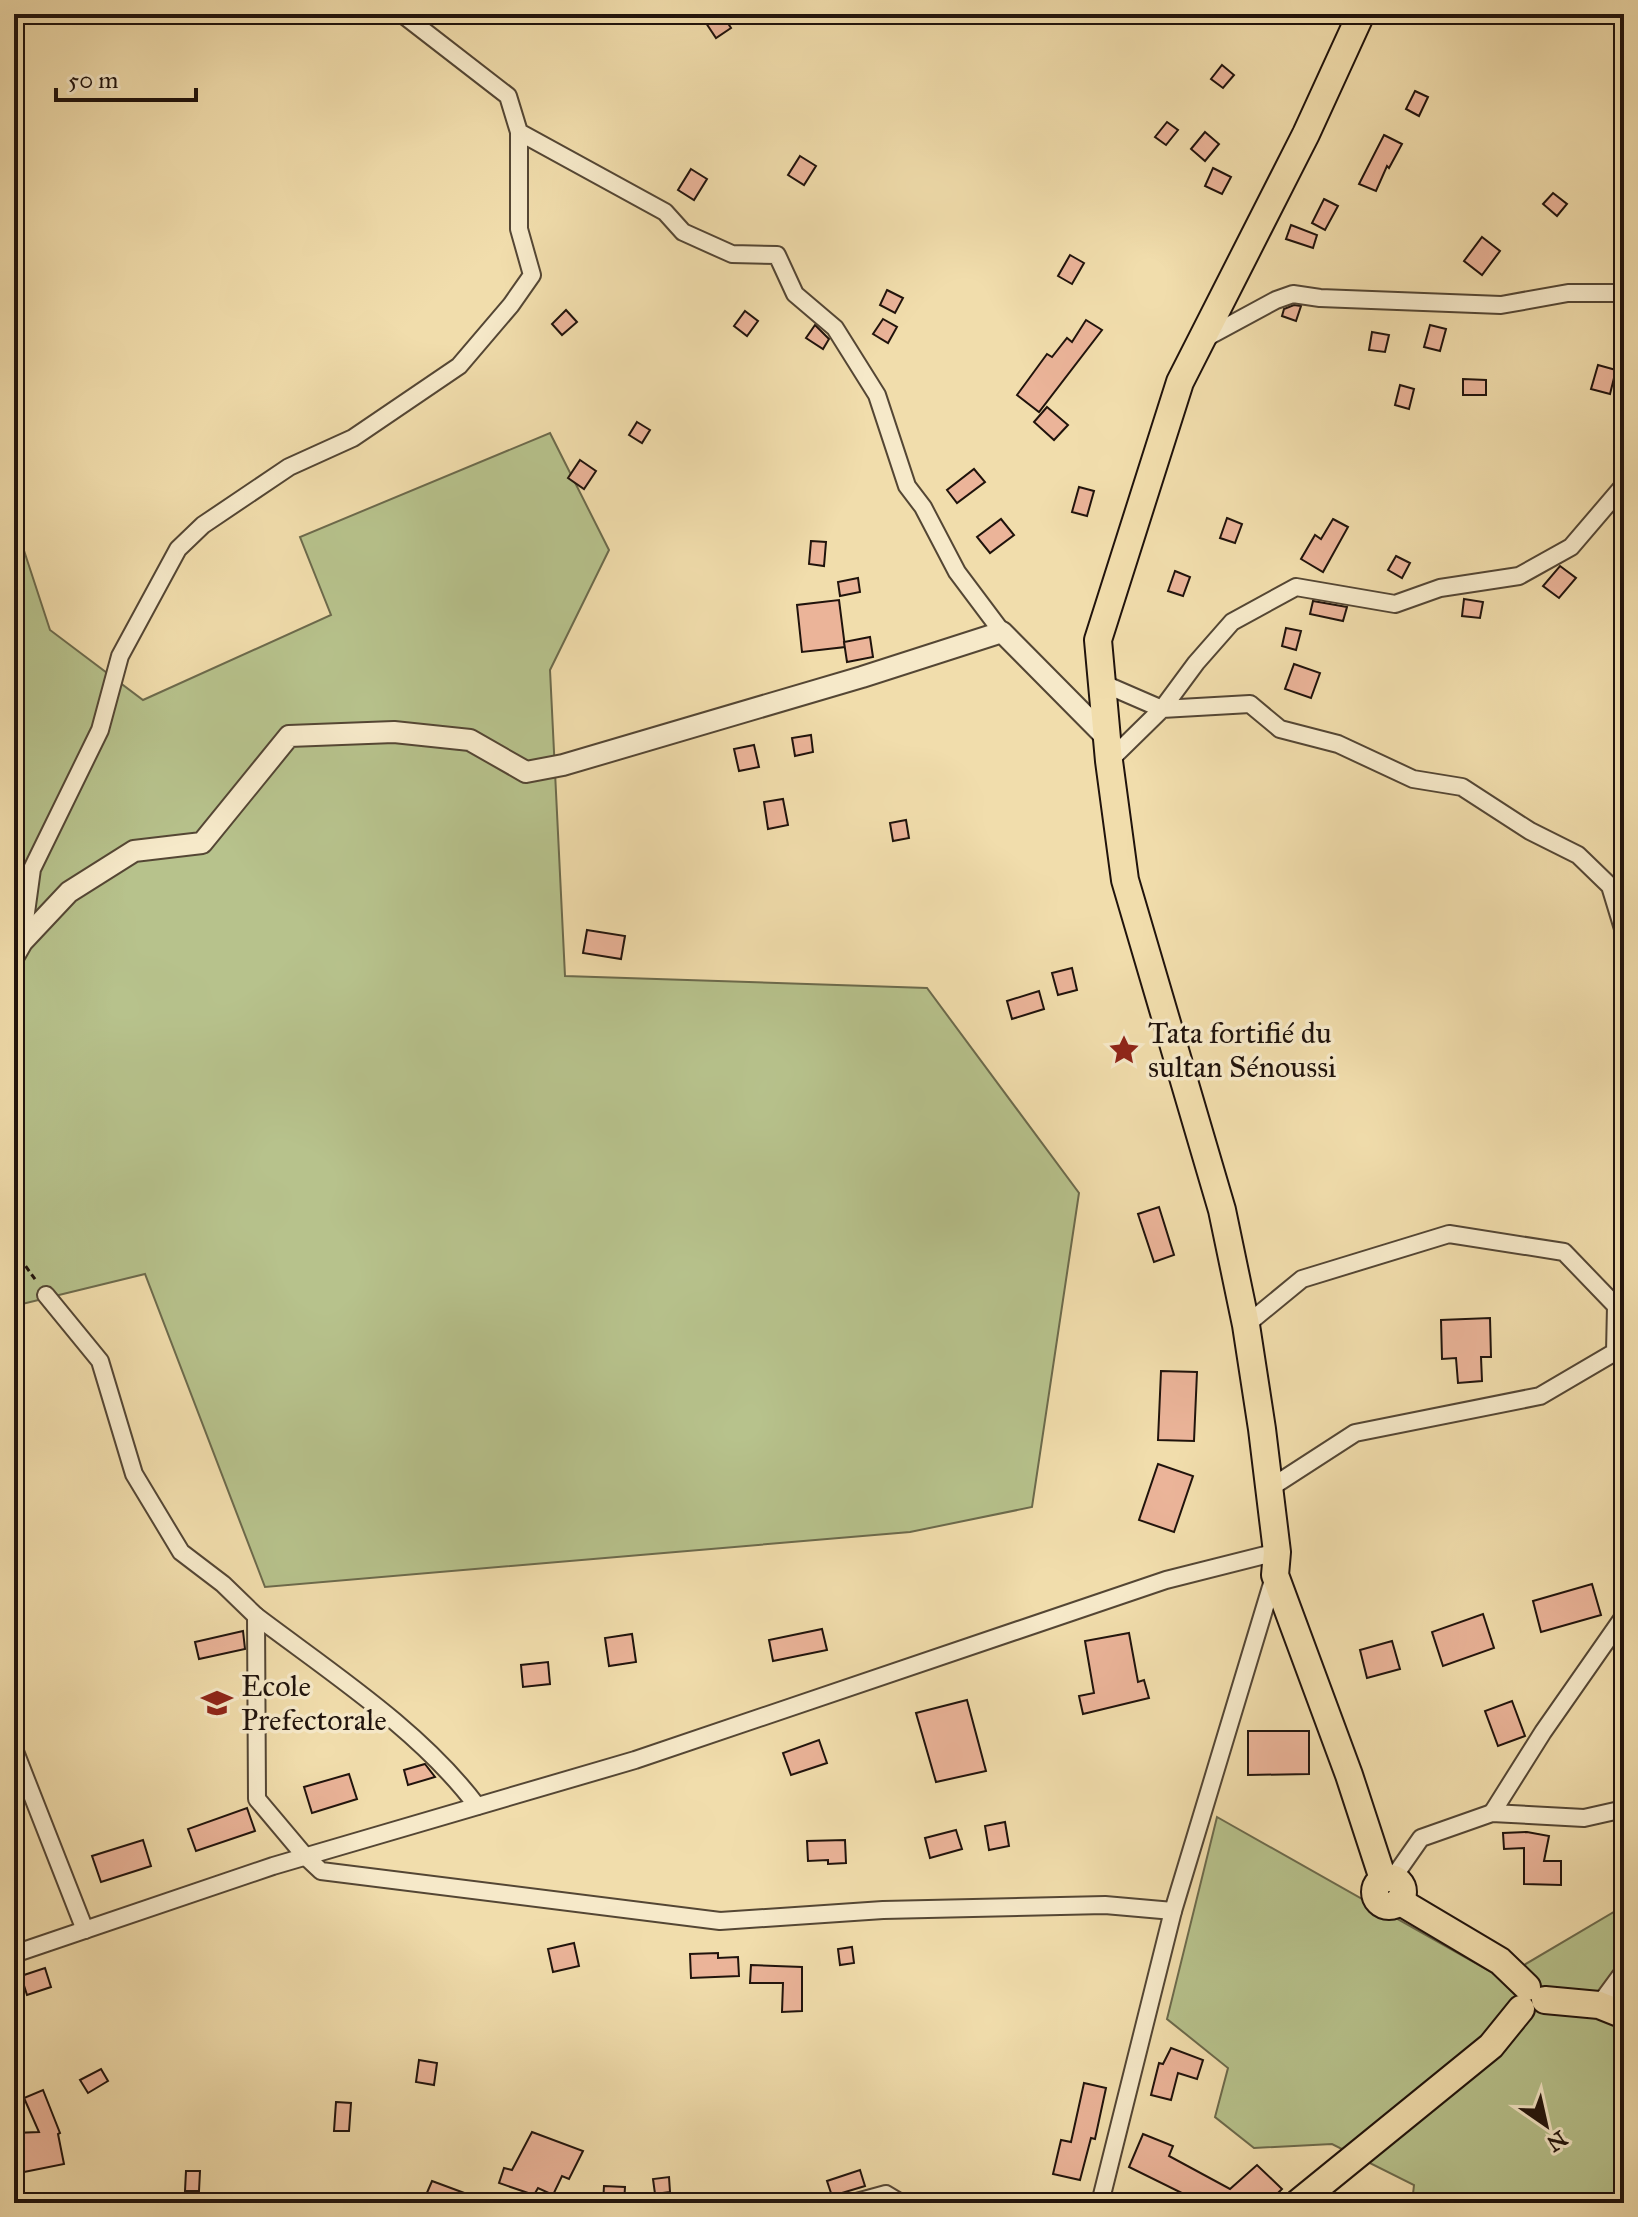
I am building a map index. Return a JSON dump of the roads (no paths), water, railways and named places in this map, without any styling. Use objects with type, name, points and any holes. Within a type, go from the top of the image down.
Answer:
[{"type":"main road","points":[[1361,14],[1306,134],[1180,382],[1098,640],[1125,880],[1222,1210],[1246,1325],[1270,1488],[1276,1564],[1349,1775],[1392,1886],[1500,1961],[1531,1999],[1599,2005],[1624,2015]]},
{"type":"main road","points":[[1298,2203],[1491,2046],[1531,1999]]},
{"type":"street","points":[[18,949],[32,869],[100,730],[120,656],[178,549],[203,525],[289,467],[353,438],[459,366],[532,275],[519,229],[519,132],[508,96],[405,14]]},
{"type":"street","points":[[519,132],[665,212],[683,232],[732,254],[777,255],[795,294],[835,328],[877,395],[907,486],[923,507],[957,572],[1002,632],[1108,750],[1162,709],[1232,622],[1296,587],[1395,604],[1440,588],[1519,576],[1571,547],[1624,485]]},
{"type":"street","points":[[1201,340],[1293,294],[1320,298],[1501,305],[1568,293],[1624,293]]},
{"type":"street","points":[[18,949],[69,892],[134,851],[202,843],[289,736],[394,732],[470,740],[526,772],[563,765],[862,677],[1002,632]]},
{"type":"street","points":[[1102,683],[1162,709],[1250,704],[1280,729],[1338,744],[1413,779],[1462,787],[1530,831],[1578,855],[1610,886],[1624,932]]},
{"type":"street","points":[[1246,1325],[1302,1279],[1449,1234],[1564,1252],[1616,1306],[1615,1352],[1540,1396],[1355,1433],[1270,1488]]},
{"type":"street","points":[[46,1295],[100,1361],[134,1474],[181,1552],[223,1584],[256,1616],[411,1737],[454,1775],[477,1806]]},
{"type":"street","points":[[14,1954],[305,1856],[635,1760],[1166,1580],[1276,1564],[1173,1911],[1100,2203]]},
{"type":"street","points":[[256,1616],[257,1799],[321,1871],[720,1921],[883,1910],[1105,1905],[1173,1911]]},
{"type":"street","points":[[1492,1813],[1543,1732],[1624,1616]]},
{"type":"street","points":[[14,1749],[85,1930]]},
{"type":"street","points":[[1392,1886],[1421,1838],[1492,1813],[1584,1818],[1624,1809]]},
{"type":"street","points":[[1599,2005],[1624,1971]]},
{"type":"street","points":[[853,2203],[886,2194],[901,2203]]},
{"type":"place","name":"Tata fortifié du sultan Sénoussi","points":[[1124,1050]]},
{"type":"place","name":"Ecole Prefectorale","points":[[217,1703]]}]
